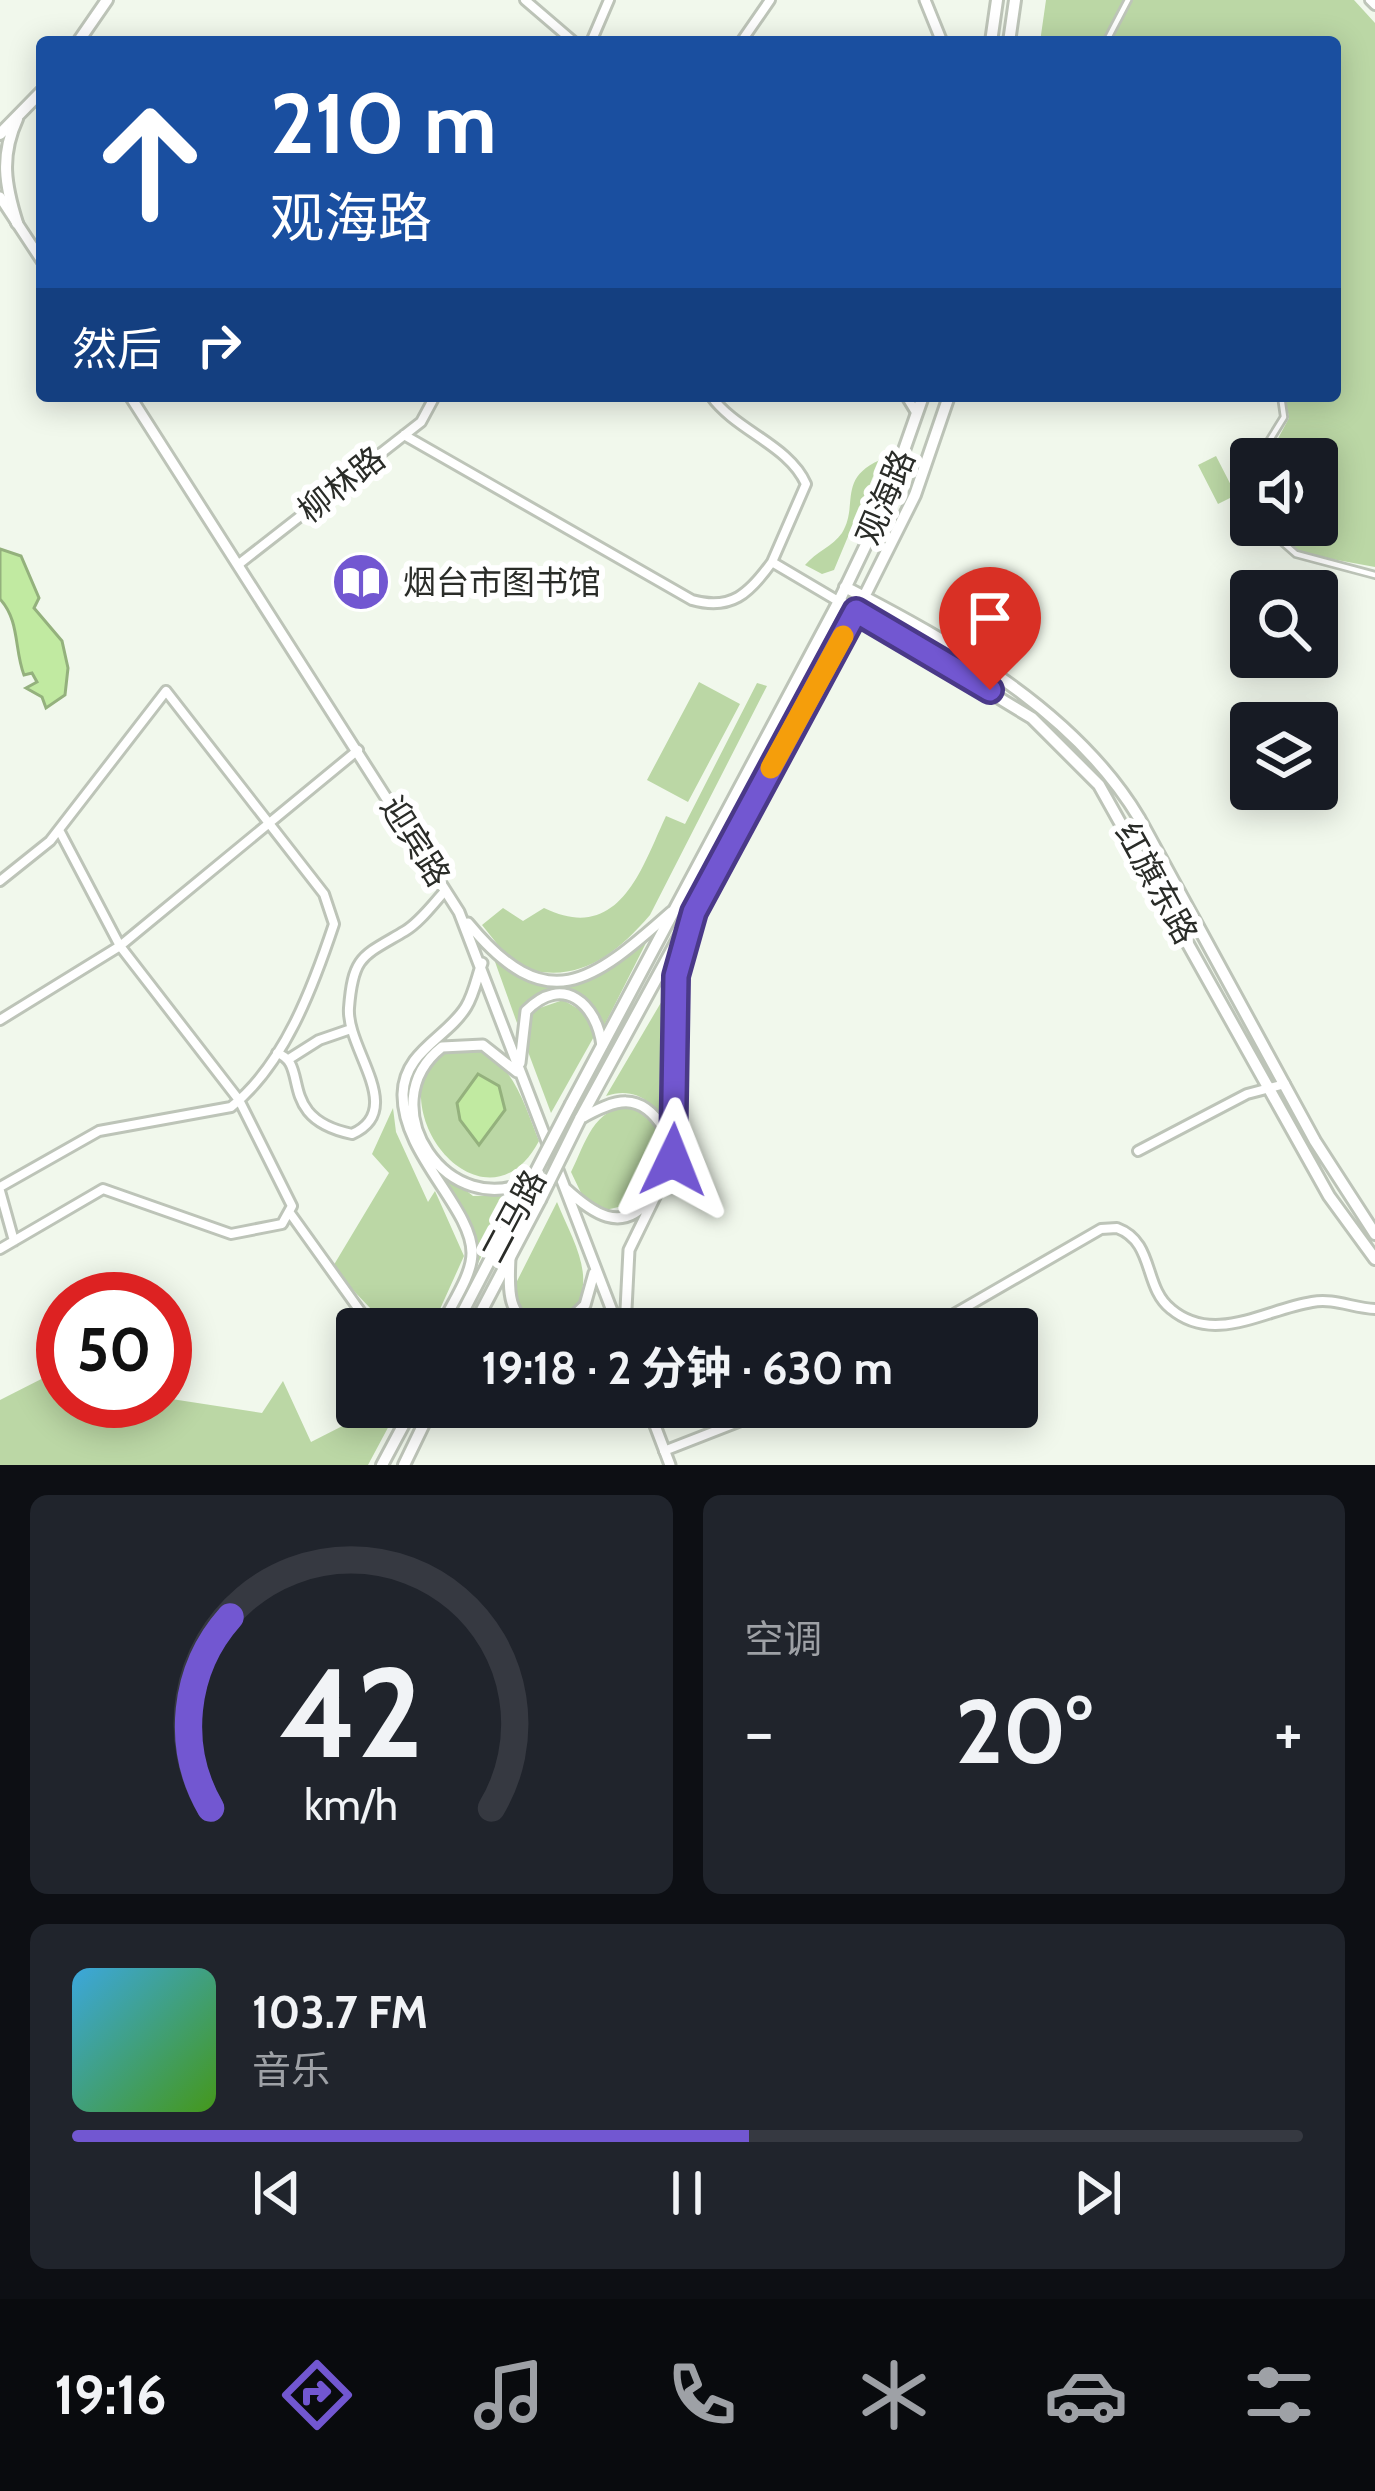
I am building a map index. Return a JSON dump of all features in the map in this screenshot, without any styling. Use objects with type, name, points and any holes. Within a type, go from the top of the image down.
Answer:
[{"type":"main road","points":[[82,36],[107,0]]},
{"type":"main road","points":[[926,0],[940,36]]},
{"type":"main road","points":[[992,36],[997,0]]},
{"type":"main road","points":[[1010,36],[1015,0]]},
{"type":"main road","points":[[0,134],[36,98]]},
{"type":"main road","points":[[17,119],[6,141],[4,164],[17,223]]},
{"type":"main road","points":[[0,196],[36,252]]},
{"type":"main road","name":"迎宾路","points":[[134,402],[459,912],[613,1308]]},
{"type":"main road","name":"观海路","points":[[572,1104],[839,602],[884,507],[921,402]]},
{"type":"main road","name":"观海路","points":[[856,611],[915,495],[947,402]]},
{"type":"main road","name":"红旗东路","points":[[845,587],[1041,708],[1095,758],[1139,818],[1285,1084],[1375,1234]]},
{"type":"main road","name":"红旗东路","points":[[839,602],[1032,718],[1084,767],[1119,814],[1329,1196],[1375,1259]]},
{"type":"main road","points":[[624,1308],[629,1250],[673,1160],[676,976],[694,912],[856,611]]},
{"type":"main road","points":[[459,912],[511,970],[550,980],[592,973],[612,962],[675,909]]},
{"type":"main road","name":"二马路","points":[[483,1308],[694,912]]},
{"type":"main road","points":[[450,1308],[470,1264],[471,1246],[420,1154],[404,1110],[403,1089],[419,1053],[468,1004],[482,963]]},
{"type":"main road","points":[[519,1068],[526,1010],[552,994],[574,996],[593,1011],[602,1046]]},
{"type":"main road","points":[[527,1086],[512,1065],[484,1046],[453,1043],[427,1059],[411,1088],[424,1144],[446,1172],[483,1192],[511,1189],[532,1179]]},
{"type":"main road","points":[[563,1186],[593,1214],[619,1218],[643,1207],[661,1176],[664,1129],[644,1106],[613,1100],[580,1119]]},
{"type":"main road","name":"二马路","points":[[465,1308],[572,1104]]},
{"type":"main road","points":[[510,1256],[514,1308]]},
{"type":"main road","points":[[584,1308],[595,1268]]},
{"type":"main road","points":[[382,1465],[401,1428]]},
{"type":"main road","points":[[404,1465],[422,1428]]},
{"type":"main road","points":[[656,1428],[670,1465]]},
{"type":"street","points":[[525,0],[567,36]]},
{"type":"street","points":[[594,36],[609,0]]},
{"type":"street","points":[[745,36],[770,0]]},
{"type":"street","points":[[1109,36],[1128,0]]},
{"type":"street","name":"柳林路","points":[[238,564],[421,422],[433,402]]},
{"type":"street","points":[[404,435],[692,600],[717,607],[736,602],[772,562],[805,496],[800,469],[724,414],[715,402]]},
{"type":"street","points":[[910,402],[918,415]]},
{"type":"street","points":[[1271,438],[1284,417],[1282,402]]},
{"type":"street","points":[[1287,546],[1296,554],[1375,574]]},
{"type":"street","points":[[772,562],[839,602]]},
{"type":"street","points":[[0,881],[58,830],[166,691],[324,894],[334,925],[264,1076],[231,1107],[99,1131],[0,1189],[14,1241]]},
{"type":"street","points":[[0,1020],[120,946],[359,749]]},
{"type":"street","points":[[0,1249],[103,1189],[231,1234],[282,1224],[292,1205],[239,1100],[120,946],[58,830]]},
{"type":"street","points":[[276,1053],[289,1060],[301,1107],[311,1119],[325,1129],[352,1134],[365,1129],[375,1114],[376,1098],[351,1029],[358,961],[370,947],[409,929],[446,890]]},
{"type":"street","points":[[289,1060],[319,1040],[351,1029]]},
{"type":"street","points":[[1138,1151],[1285,1084]]},
{"type":"street","points":[[290,1213],[358,1308]]},
{"type":"street","points":[[964,1308],[1101,1229],[1117,1228],[1144,1252],[1159,1296],[1169,1308],[1201,1324],[1225,1326],[1333,1300],[1375,1310]]},
{"type":"street","points":[[664,1451],[723,1428]]},
{"type":"shaded area","points":[[1046,0],[1354,0],[1375,23],[1375,567],[1299,553],[1291,546],[1338,546],[1338,438],[1278,438],[1289,418],[1286,402],[1341,402],[1341,36],[1041,36]]},
{"type":"shaded area","points":[[1216,456],[1230,483],[1230,498],[1218,504],[1198,465]]},
{"type":"shaded area","points":[[880,460],[834,570],[822,574],[805,565],[842,533],[858,475]]},
{"type":"shaded area","points":[[0,549],[21,556],[39,598],[34,608],[62,641],[68,668],[65,695],[46,708],[42,697],[26,688],[37,682],[32,673],[24,675],[14,626],[0,599]]},
{"type":"shaded area","points":[[699,682],[740,704],[688,802],[647,780]]},
{"type":"shaded area","points":[[757,683],[767,686],[650,915],[621,944],[590,965],[555,973],[514,965],[482,925],[503,908],[523,921],[544,908],[570,917],[610,909],[637,877],[666,816],[685,824]]},
{"type":"shaded area","points":[[647,941],[604,1026],[592,1004],[564,990],[530,1000],[517,1023],[494,959],[533,980],[573,981],[611,966]]},
{"type":"shaded area","points":[[666,994],[667,1127],[643,1098],[626,1093],[606,1096]]},
{"type":"shaded area","points":[[563,1000],[589,1015],[596,1033],[551,1113],[524,1041],[534,1010]]},
{"type":"shaded area","points":[[474,1048],[508,1074],[539,1141],[520,1166],[498,1177],[475,1175],[454,1164],[425,1121],[421,1094],[426,1067],[450,1049]]},
{"type":"shaded area","points":[[478,1074],[499,1086],[505,1110],[479,1145],[460,1120],[457,1103]]},
{"type":"shaded area","points":[[633,1107],[655,1125],[657,1168],[636,1203],[601,1211],[583,1197],[571,1172],[600,1119]]},
{"type":"shaded area","points":[[393,1108],[396,1132],[428,1202],[435,1191],[464,1256],[440,1308],[370,1308],[332,1268],[389,1173],[372,1154]]},
{"type":"shaded area","points":[[428,1160],[473,1196],[513,1195],[476,1267],[473,1235]]},
{"type":"shaded area","points":[[557,1202],[581,1263],[582,1293],[576,1307],[522,1308],[513,1289]]},
{"type":"shaded area","points":[[283,1381],[311,1442],[338,1428],[388,1428],[368,1465],[0,1465],[0,1400],[36,1382],[36,1428],[192,1428],[192,1402],[262,1413]]},
{"type":"slow traffic","points":[[771,768],[843,636]]},
{"type":"place","name":"烟台市图书馆","points":[[361,582]]},
{"type":"route","points":[[673,1160],[676,976],[682,948],[694,912],[856,611],[990,690]]}]
